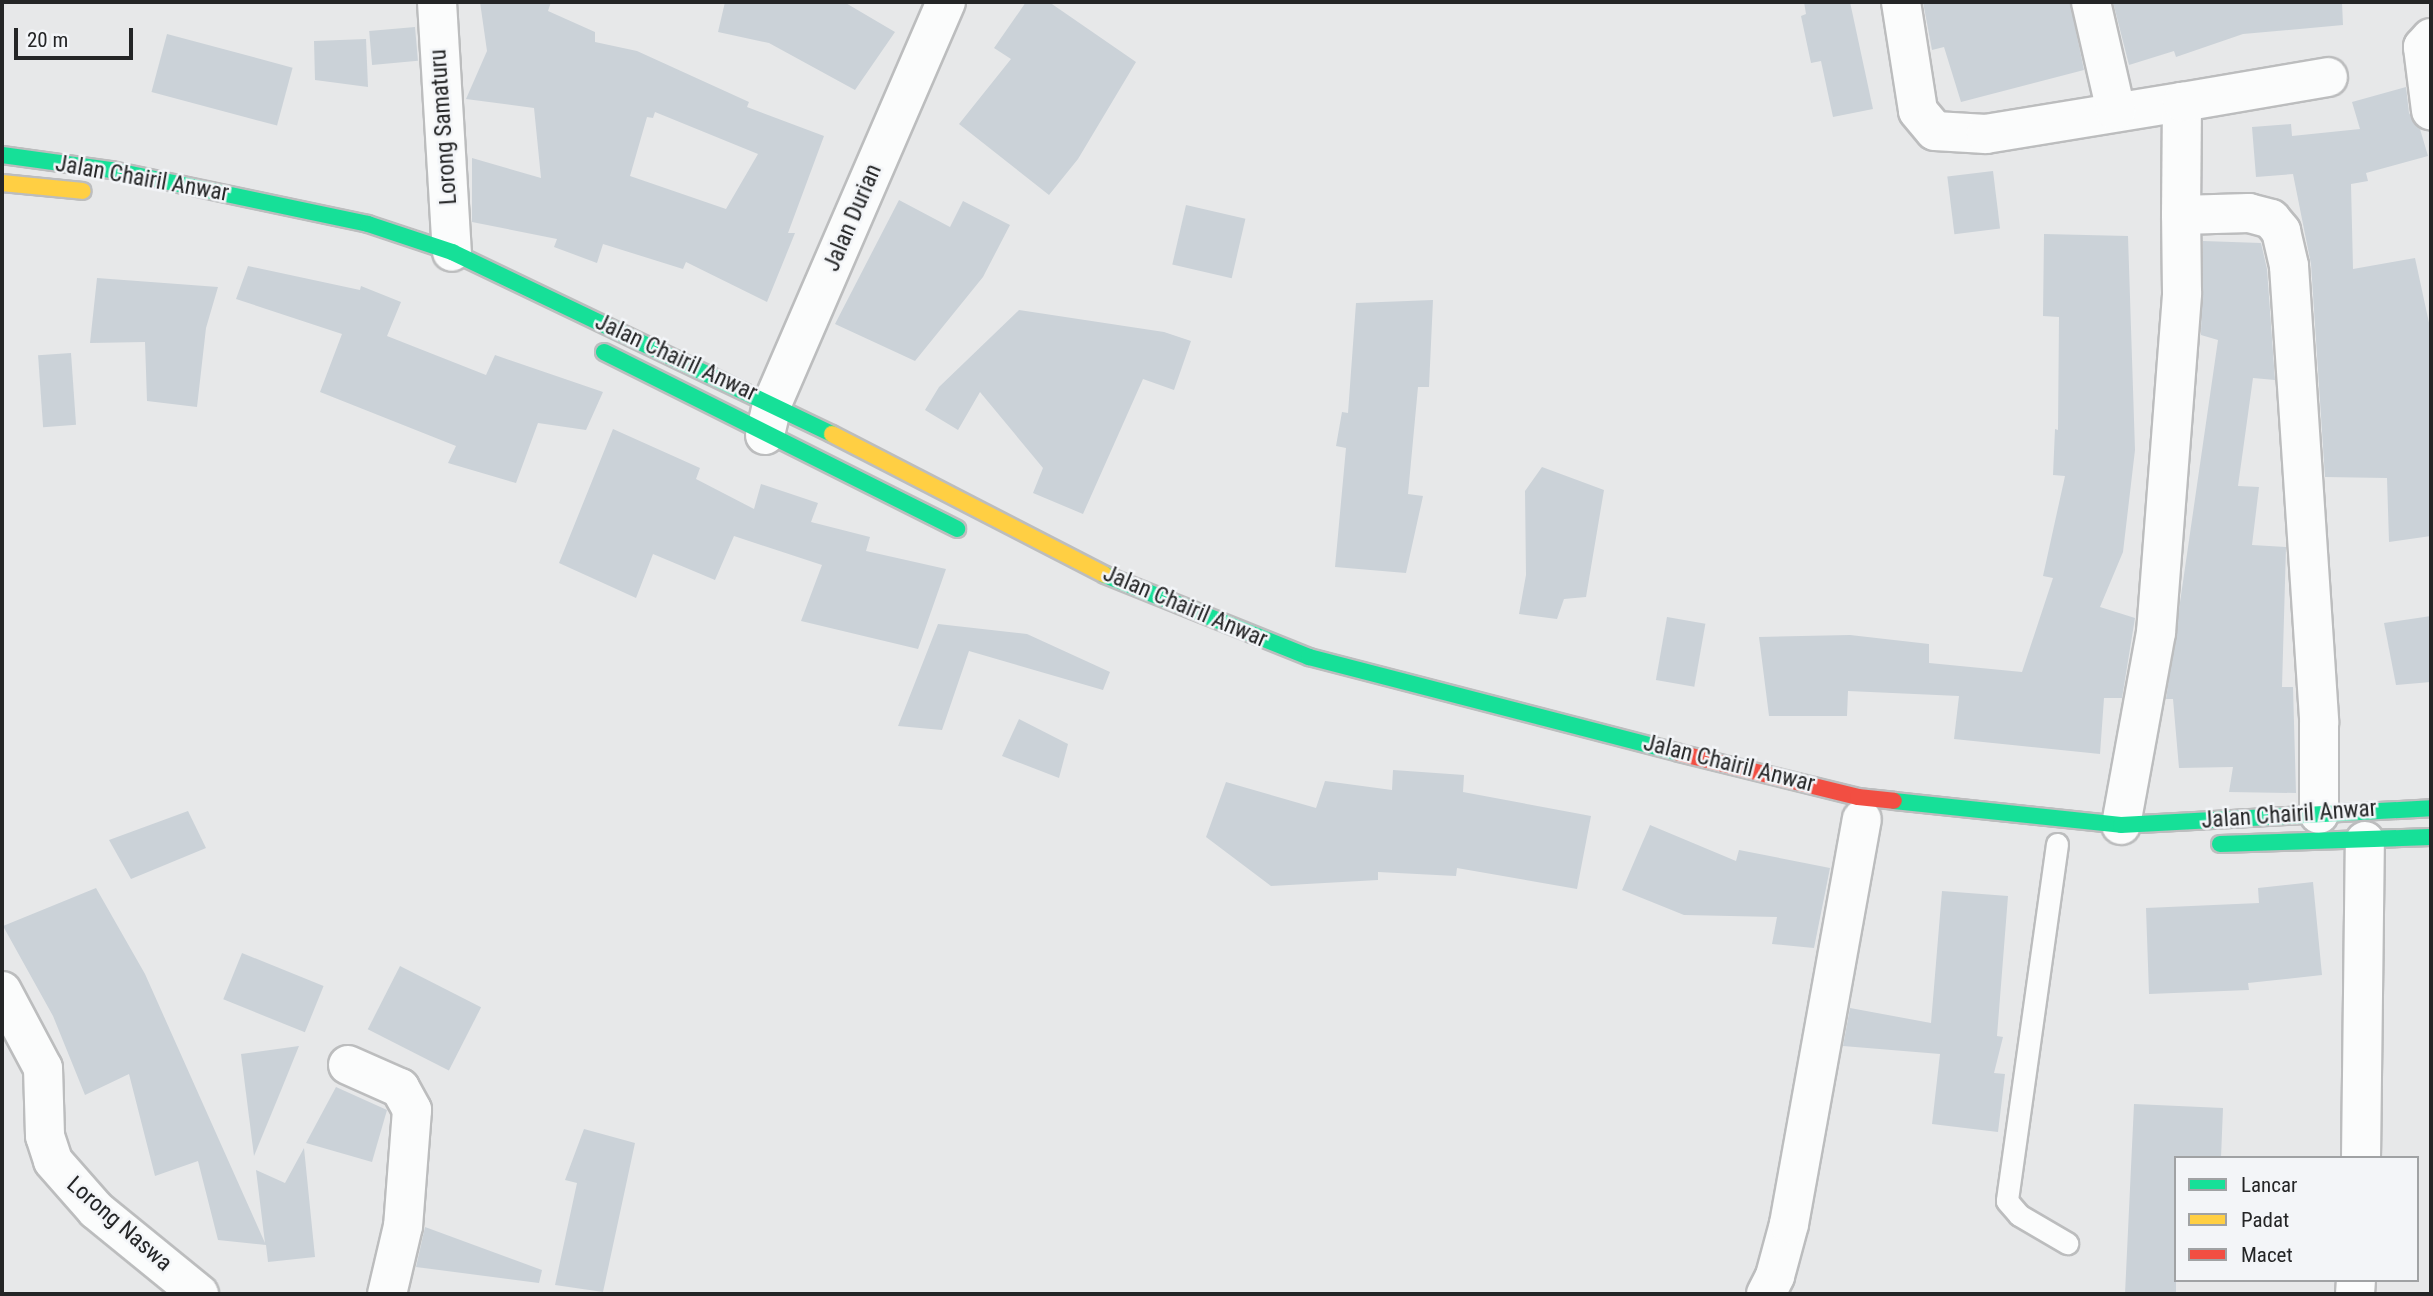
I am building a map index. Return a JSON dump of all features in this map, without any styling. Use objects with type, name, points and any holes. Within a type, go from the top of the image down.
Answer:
[{"type":"main road","name":"Jalan Chairil Anwar","points":[[2,155],[111,170],[368,224],[452,252],[768,420],[976,538]]},
{"type":"main road","name":"Jalan Chairil Anwar","points":[[2,183],[94,193]]},
{"type":"main road","name":"Jalan Chairil Anwar","points":[[593,346],[768,420],[1122,583],[1309,657],[1858,796],[2121,825],[2431,808]]},
{"type":"main road","name":"Jalan Chairil Anwar","points":[[1357,688],[1503,720],[1694,775]]},
{"type":"main road","name":"Jalan Chairil Anwar","points":[[2201,844],[2431,837]]},
{"type":"street","name":"Lorong Samaturu","points":[[437,2],[452,252]]},
{"type":"street","name":"Jalan Durian","points":[[768,420],[946,2]]},
{"type":"street","points":[[1901,2],[1918,111],[1935,131],[1986,134],[2328,77]]},
{"type":"street","points":[[2091,2],[2116,111]]},
{"type":"street","points":[[2431,38],[2423,47],[2431,110]]},
{"type":"street","points":[[2121,825],[2156,633],[2182,293],[2182,102]]},
{"type":"street","points":[[2181,215],[2249,213],[2271,219],[2281,231],[2289,265],[2319,723],[2319,814]]},
{"type":"street","points":[[1766,1294],[1789,1224],[1862,819]]},
{"type":"street","points":[[2361,1156],[2365,841]]},
{"type":"street","name":"Lorong Naswa","points":[[2,990],[43,1068],[45,1136],[53,1161],[96,1210],[199,1294]]},
{"type":"street","points":[[348,1065],[400,1088],[412,1110],[403,1226],[387,1294]]},
{"type":"lane","points":[[2057,843],[2007,1201],[2019,1215],[2067,1243]]},
{"type":"building","points":[[480,2],[551,2],[548,11],[595,32],[595,42],[637,51],[749,102],[747,107],[824,136],[788,233],[795,233],[767,302],[686,262],[683,269],[603,244],[597,263],[554,247],[557,239],[472,222],[472,158],[541,178],[534,108],[466,99],[487,51]],"holes":[[[655,112],[758,154],[726,209],[630,176],[647,117],[653,118]]]},
{"type":"building","points":[[725,2],[844,2],[895,32],[855,90],[769,43],[718,32]]},
{"type":"building","points":[[1026,2],[1049,2],[1136,62],[1078,159],[1049,195],[959,124],[1011,59],[994,48]]},
{"type":"building","points":[[1804,2],[1850,2],[1873,109],[1833,117],[1821,61],[1811,63],[1801,16],[1806,14]]},
{"type":"building","points":[[1923,2],[2070,2],[2084,70],[1961,102],[1944,47],[1932,50]]},
{"type":"building","points":[[2113,2],[2342,2],[2343,25],[2243,34],[2176,57],[2174,51],[2129,65]]},
{"type":"building","points":[[415,27],[418,61],[372,65],[369,31]]},
{"type":"building","points":[[167,34],[293,68],[277,126],[151,92]]},
{"type":"building","points":[[366,39],[368,87],[315,80],[314,41]]},
{"type":"building","points":[[2406,87],[2409,113],[2420,129],[2428,156],[2366,173],[2368,181],[2351,184],[2353,269],[2415,258],[2431,332],[2431,536],[2389,542],[2387,478],[2325,477],[2311,264],[2293,174],[2256,177],[2252,127],[2291,124],[2292,136],[2360,129],[2352,102]]},
{"type":"building","points":[[1993,171],[2000,229],[1954,234],[1947,177]]},
{"type":"building","points":[[899,200],[950,227],[963,201],[1010,225],[983,277],[915,361],[835,324]]},
{"type":"building","points":[[1186,205],[1245,219],[1232,278],[1172,264]]},
{"type":"building","points":[[2044,234],[2128,236],[2135,450],[2123,552],[2100,607],[2135,618],[2122,698],[2104,698],[2100,754],[1954,739],[1959,696],[1848,691],[1847,716],[1769,716],[1759,637],[1850,635],[1929,644],[1929,663],[2022,672],[2053,578],[2043,576],[2065,476],[2053,475],[2055,429],[2058,430],[2059,317],[2043,316]]},
{"type":"building","points":[[2203,241],[2261,243],[2267,269],[2275,380],[2253,378],[2238,486],[2259,487],[2252,545],[2286,547],[2282,687],[2293,687],[2296,793],[2229,792],[2233,767],[2179,768],[2173,699],[2166,699],[2218,340],[2201,335]]},
{"type":"building","points":[[248,266],[360,290],[361,286],[401,302],[387,336],[486,375],[495,355],[603,392],[586,430],[538,423],[516,483],[448,463],[456,446],[320,392],[342,334],[236,299]]},
{"type":"building","points":[[97,278],[218,287],[206,328],[197,407],[147,401],[145,342],[90,343]]},
{"type":"building","points":[[1433,300],[1429,387],[1418,387],[1408,494],[1423,496],[1406,573],[1335,567],[1346,448],[1336,446],[1342,412],[1348,413],[1356,303]]},
{"type":"building","points":[[1019,310],[1164,332],[1191,341],[1174,390],[1143,379],[1083,514],[1033,493],[1043,468],[980,392],[958,430],[925,410],[939,387]]},
{"type":"building","points":[[71,353],[76,425],[43,427],[38,355]]},
{"type":"building","points":[[613,429],[700,468],[696,479],[754,509],[761,484],[818,503],[811,522],[870,537],[866,551],[946,569],[918,649],[801,621],[822,565],[734,536],[715,580],[653,554],[636,598],[559,563]]},
{"type":"building","points":[[1542,467],[1604,490],[1586,597],[1564,599],[1557,619],[1519,614],[1526,575],[1525,491]]},
{"type":"building","points":[[2431,616],[2431,682],[2396,685],[2384,623]]},
{"type":"building","points":[[1667,617],[1705,624],[1694,687],[1656,680]]},
{"type":"building","points":[[938,624],[1027,634],[1110,672],[1103,690],[969,651],[942,730],[898,726]]},
{"type":"building","points":[[1019,719],[1068,744],[1059,778],[1002,756]]},
{"type":"building","points":[[1393,770],[1464,775],[1463,792],[1591,816],[1577,889],[1457,868],[1456,876],[1378,872],[1378,880],[1271,886],[1206,837],[1226,782],[1316,808],[1325,781],[1392,790]]},
{"type":"building","points":[[188,811],[206,848],[131,879],[109,840]]},
{"type":"building","points":[[1650,825],[1736,861],[1739,850],[1830,868],[1814,948],[1772,944],[1777,917],[1684,915],[1622,890]]},
{"type":"building","points":[[2313,882],[2322,975],[2248,983],[2249,990],[2149,994],[2146,908],[2259,903],[2258,888]]},
{"type":"building","points":[[96,888],[145,974],[265,1243],[256,1170],[285,1183],[304,1148],[315,1257],[268,1262],[266,1245],[218,1240],[198,1161],[155,1176],[129,1074],[85,1095],[53,1016],[3,926]]},
{"type":"building","points":[[1942,891],[2008,896],[1997,1036],[2003,1037],[1994,1073],[2005,1074],[1998,1132],[1932,1124],[1940,1054],[1843,1046],[1850,1008],[1931,1023]]},
{"type":"building","points":[[242,953],[324,986],[305,1032],[223,999]]},
{"type":"building","points":[[400,966],[481,1007],[449,1071],[368,1029]]},
{"type":"building","points":[[299,1046],[282,1088],[254,1156],[241,1054]]},
{"type":"building","points":[[336,1087],[387,1110],[372,1162],[306,1143]]},
{"type":"building","points":[[2134,1104],[2223,1108],[2221,1156],[2174,1156],[2176,1294],[2125,1294]]},
{"type":"building","points":[[584,1129],[635,1143],[603,1292],[555,1285],[577,1183],[565,1180]]},
{"type":"building","points":[[425,1227],[542,1270],[539,1283],[416,1267]]},
{"type":"traffic: fast","points":[[2,155],[112,170],[368,224],[452,252],[832,434]]},
{"type":"traffic: fast","points":[[604,352],[957,529]]},
{"type":"traffic: fast","points":[[1105,575],[1309,657],[1679,753]]},
{"type":"traffic: fast","points":[[1894,801],[2121,825],[2431,808]]},
{"type":"traffic: fast","points":[[2220,844],[2431,837]]},
{"type":"traffic: slow","points":[[2,183],[83,191]]},
{"type":"traffic: slow","points":[[832,434],[1105,575]]},
{"type":"traffic: jam","points":[[1679,753],[1858,797],[1894,801]]}]
